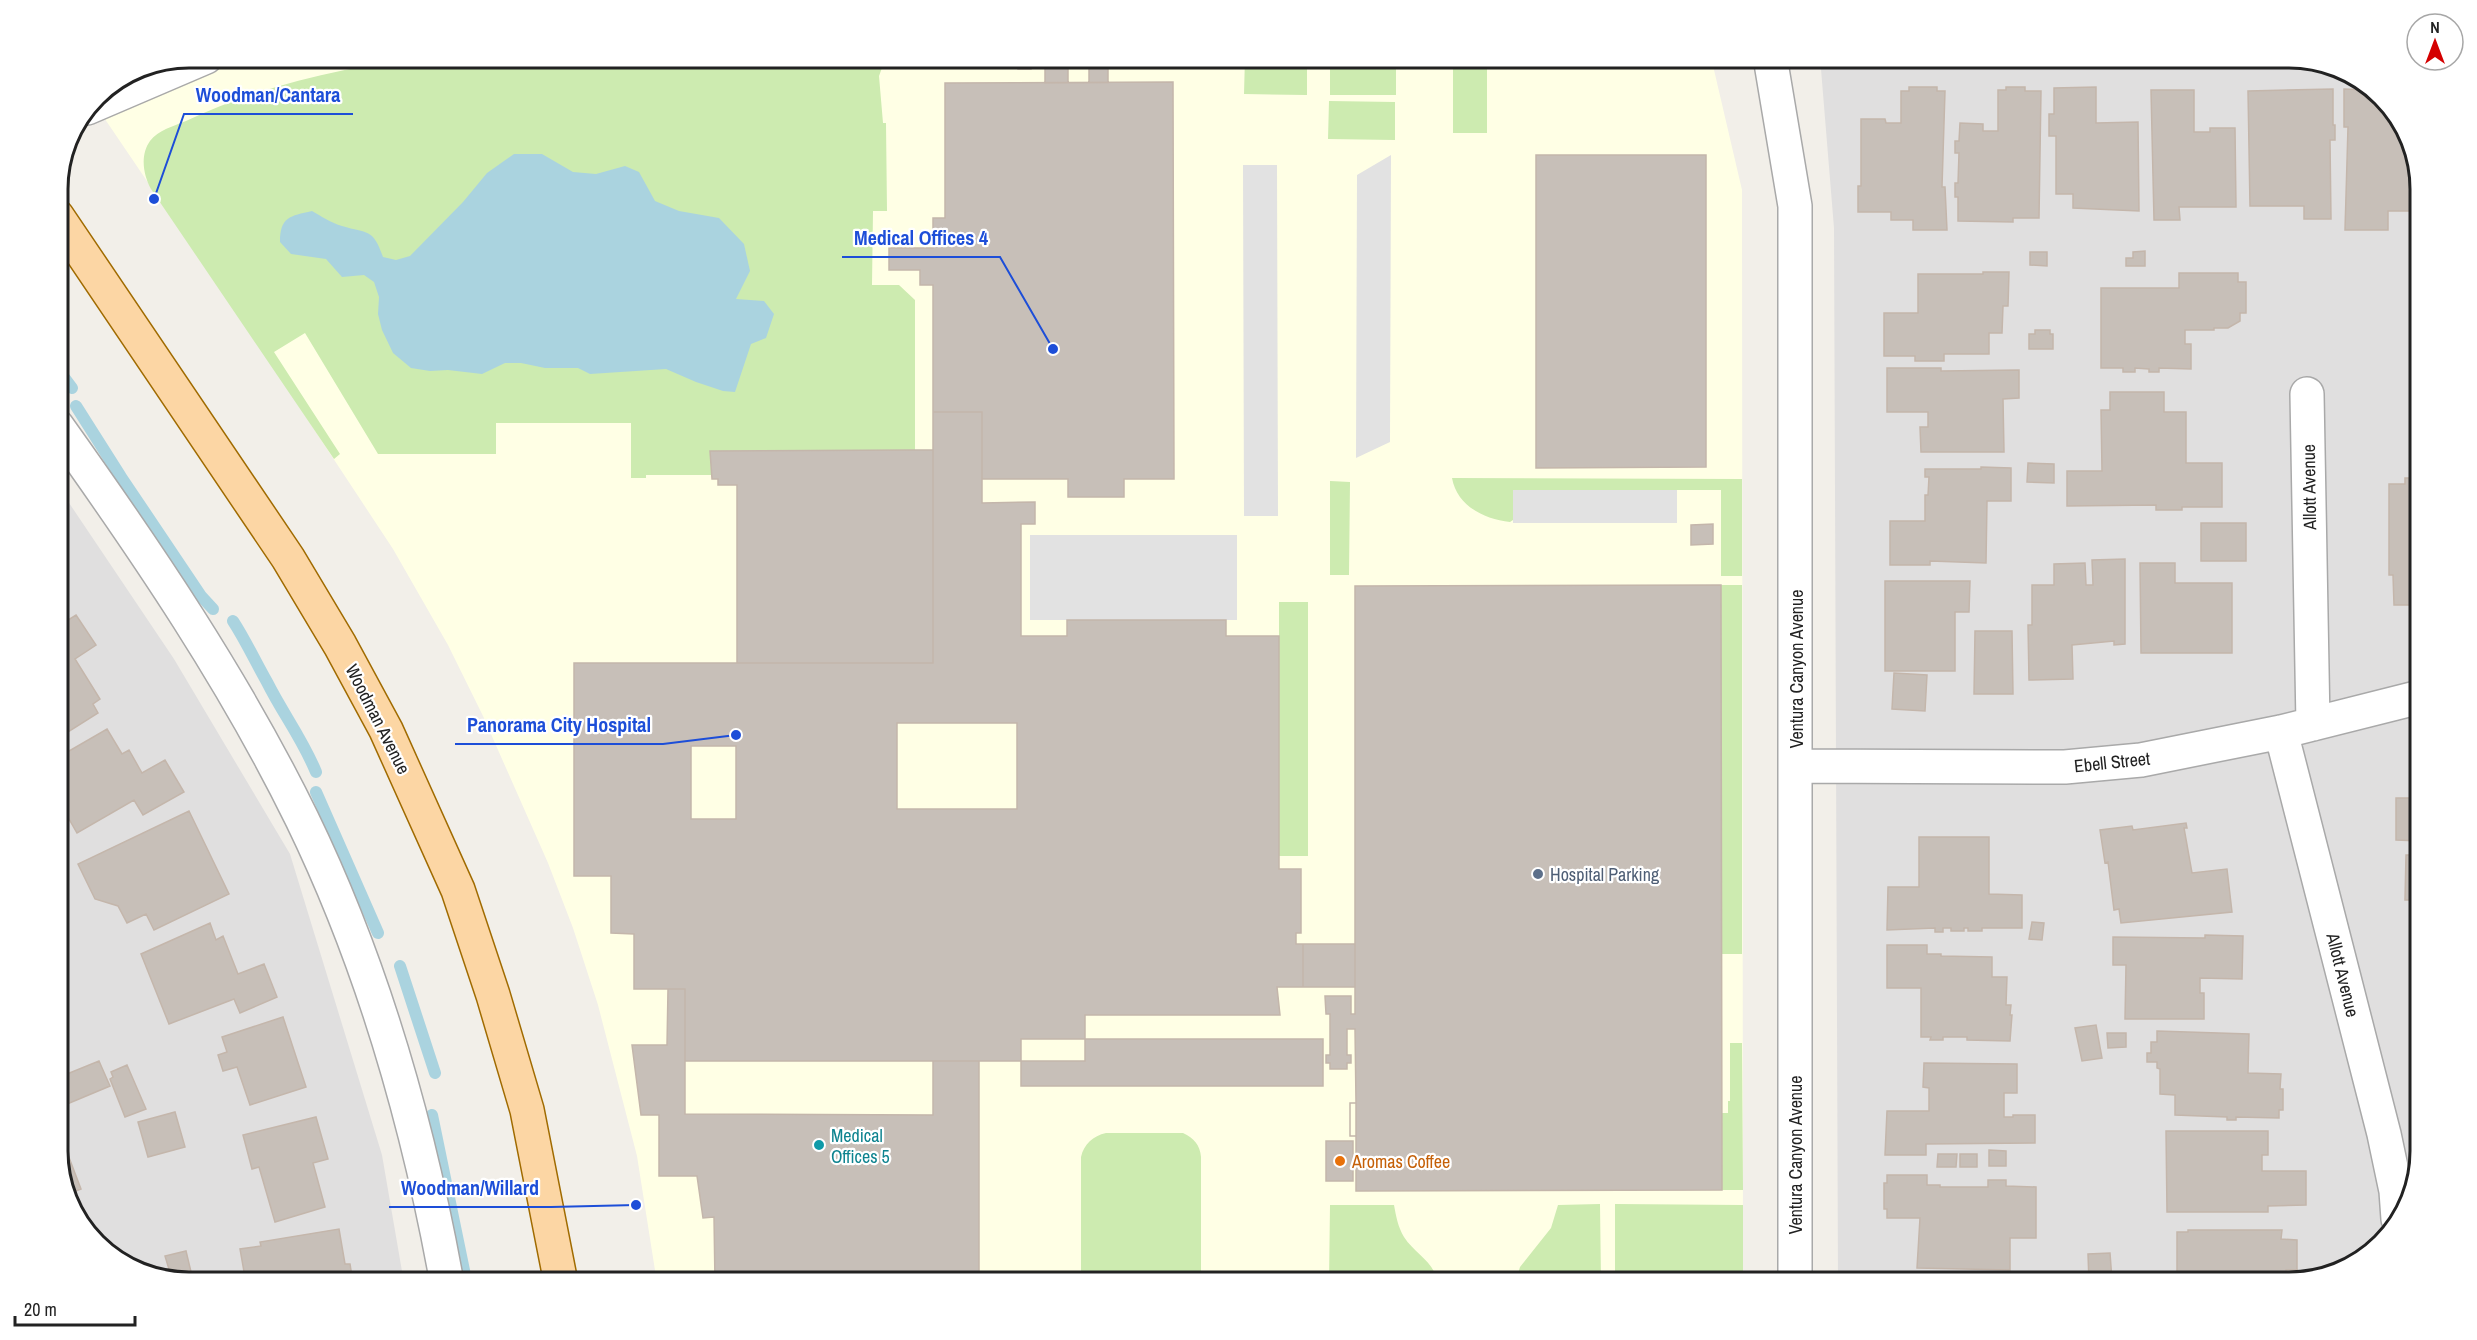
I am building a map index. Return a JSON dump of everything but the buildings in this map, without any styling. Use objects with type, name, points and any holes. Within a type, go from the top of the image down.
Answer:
[{"type":"main road","name":"Woodman Avenue","points":[[68,232],[288,558],[340,645],[386,730],[458,890],[493,995],[527,1110],[559,1272]]},
{"type":"street","name":"Ventura Canyon Avenue","points":[[1772,68],[1795,206],[1797,766],[1795,1272]]},
{"type":"street","points":[[106,100],[179,69]]},
{"type":"street","name":"Allott Avenue","points":[[2307,394],[2313,724]]},
{"type":"street","points":[[68,441],[143,547],[224,675],[302,819],[358,951],[390,1043],[418,1143],[445,1272]]},
{"type":"street","name":"Ebell Street","points":[[1797,766],[2065,767],[2141,760],[2281,732],[2410,700]]},
{"type":"street","name":"Allott Avenue","points":[[2281,732],[2384,1134],[2397,1205]]},
{"type":"shaded area","points":[[188,68],[1714,68],[1742,190],[1743,1272],[655,1272],[637,1156],[598,1005],[573,928],[548,863],[483,716],[448,645],[393,549],[98,109],[109,97],[135,80],[164,70]]},
{"type":"shaded area","points":[[1821,68],[2305,69],[2328,74],[2356,88],[2380,109],[2397,135],[2407,164],[2409,180],[2410,1152],[2403,1191],[2389,1219],[2368,1243],[2335,1263],[2305,1271],[2289,1272],[1838,1272],[1834,228]]},
{"type":"shaded area","points":[[1391,155],[1390,442],[1356,458],[1357,175]]},
{"type":"shaded area","points":[[1243,165],[1277,165],[1278,516],[1244,516]]},
{"type":"shaded area","points":[[1513,490],[1677,490],[1677,523],[1513,523]]},
{"type":"shaded area","points":[[68,501],[174,659],[290,854],[382,1155],[402,1272],[188,1272],[157,1268],[135,1260],[109,1243],[97,1231],[80,1205],[70,1176],[68,1160]]},
{"type":"shaded area","points":[[1030,535],[1237,535],[1237,620],[1030,620]]},
{"type":"green space","points":[[355,68],[882,68],[879,76],[883,123],[886,123],[887,211],[873,211],[872,285],[899,285],[915,300],[915,450],[710,451],[712,475],[646,475],[646,478],[631,478],[631,423],[496,423],[496,454],[378,454],[305,333],[274,352],[340,454],[334,459],[151,189],[146,177],[144,158],[150,141],[162,131],[245,97]]},
{"type":"green space","points":[[1245,68],[1307,68],[1307,95],[1244,94]]},
{"type":"green space","points":[[1330,68],[1396,68],[1396,95],[1330,95]]},
{"type":"green space","points":[[1453,68],[1487,68],[1487,133],[1453,133]]},
{"type":"green space","points":[[1329,101],[1395,102],[1395,140],[1328,139]]},
{"type":"green space","points":[[1452,478],[1742,479],[1742,576],[1721,576],[1721,490],[1513,490],[1513,520],[1510,522],[1491,518],[1473,509],[1460,496]]},
{"type":"green space","points":[[1330,481],[1350,482],[1349,575],[1330,575]]},
{"type":"green space","points":[[1721,585],[1742,585],[1742,954],[1721,954]]},
{"type":"green space","points":[[1279,602],[1308,602],[1308,856],[1279,856]]},
{"type":"green space","points":[[1730,1043],[1742,1043],[1743,1190],[1722,1190],[1722,1113],[1728,1113],[1728,1101],[1730,1101]]},
{"type":"green space","points":[[1106,1133],[1183,1133],[1198,1145],[1201,1157],[1201,1272],[1081,1272],[1081,1157],[1084,1148],[1097,1136]]},
{"type":"green space","points":[[1600,1204],[1601,1272],[1518,1272],[1551,1228],[1558,1205]]},
{"type":"green space","points":[[1615,1204],[1743,1205],[1743,1272],[1615,1272]]},
{"type":"green space","points":[[1330,1205],[1394,1205],[1404,1237],[1434,1272],[1329,1272]]},
{"type":"water","points":[[514,154],[542,154],[573,172],[596,174],[625,166],[639,172],[655,201],[679,211],[719,218],[744,244],[750,271],[736,299],[764,301],[774,314],[766,338],[751,344],[735,392],[723,391],[696,382],[666,369],[590,374],[578,368],[545,368],[521,363],[505,363],[482,374],[411,368],[393,353],[382,330],[378,314],[379,297],[374,282],[364,275],[342,277],[326,259],[291,254],[280,242],[282,227],[288,219],[312,211],[338,225],[368,234],[376,241],[383,257],[396,260],[410,256],[463,202],[487,173]]},
{"type":"waterway","points":[[68,383],[72,388]]},
{"type":"waterway","points":[[76,406],[201,596],[213,609]]},
{"type":"waterway","points":[[233,621],[305,748],[316,772]]},
{"type":"waterway","points":[[316,792],[378,933]]},
{"type":"waterway","points":[[400,966],[435,1073]]},
{"type":"waterway","points":[[432,1115],[464,1272]]},
{"type":"place","name":"Woodman/Cantara","points":[[154,199]]},
{"type":"place","name":"Medical Offices 4","points":[[1053,349]]},
{"type":"place","name":"Panorama City Hospital","points":[[736,735]]},
{"type":"place","name":"Hospital Parking","points":[[1538,874]]},
{"type":"place","name":"Medical Offices 5","points":[[819,1145]]},
{"type":"place","name":"Aromas Coffee","points":[[1340,1161]]},
{"type":"place","name":"Woodman/Willard","points":[[636,1205]]}]
